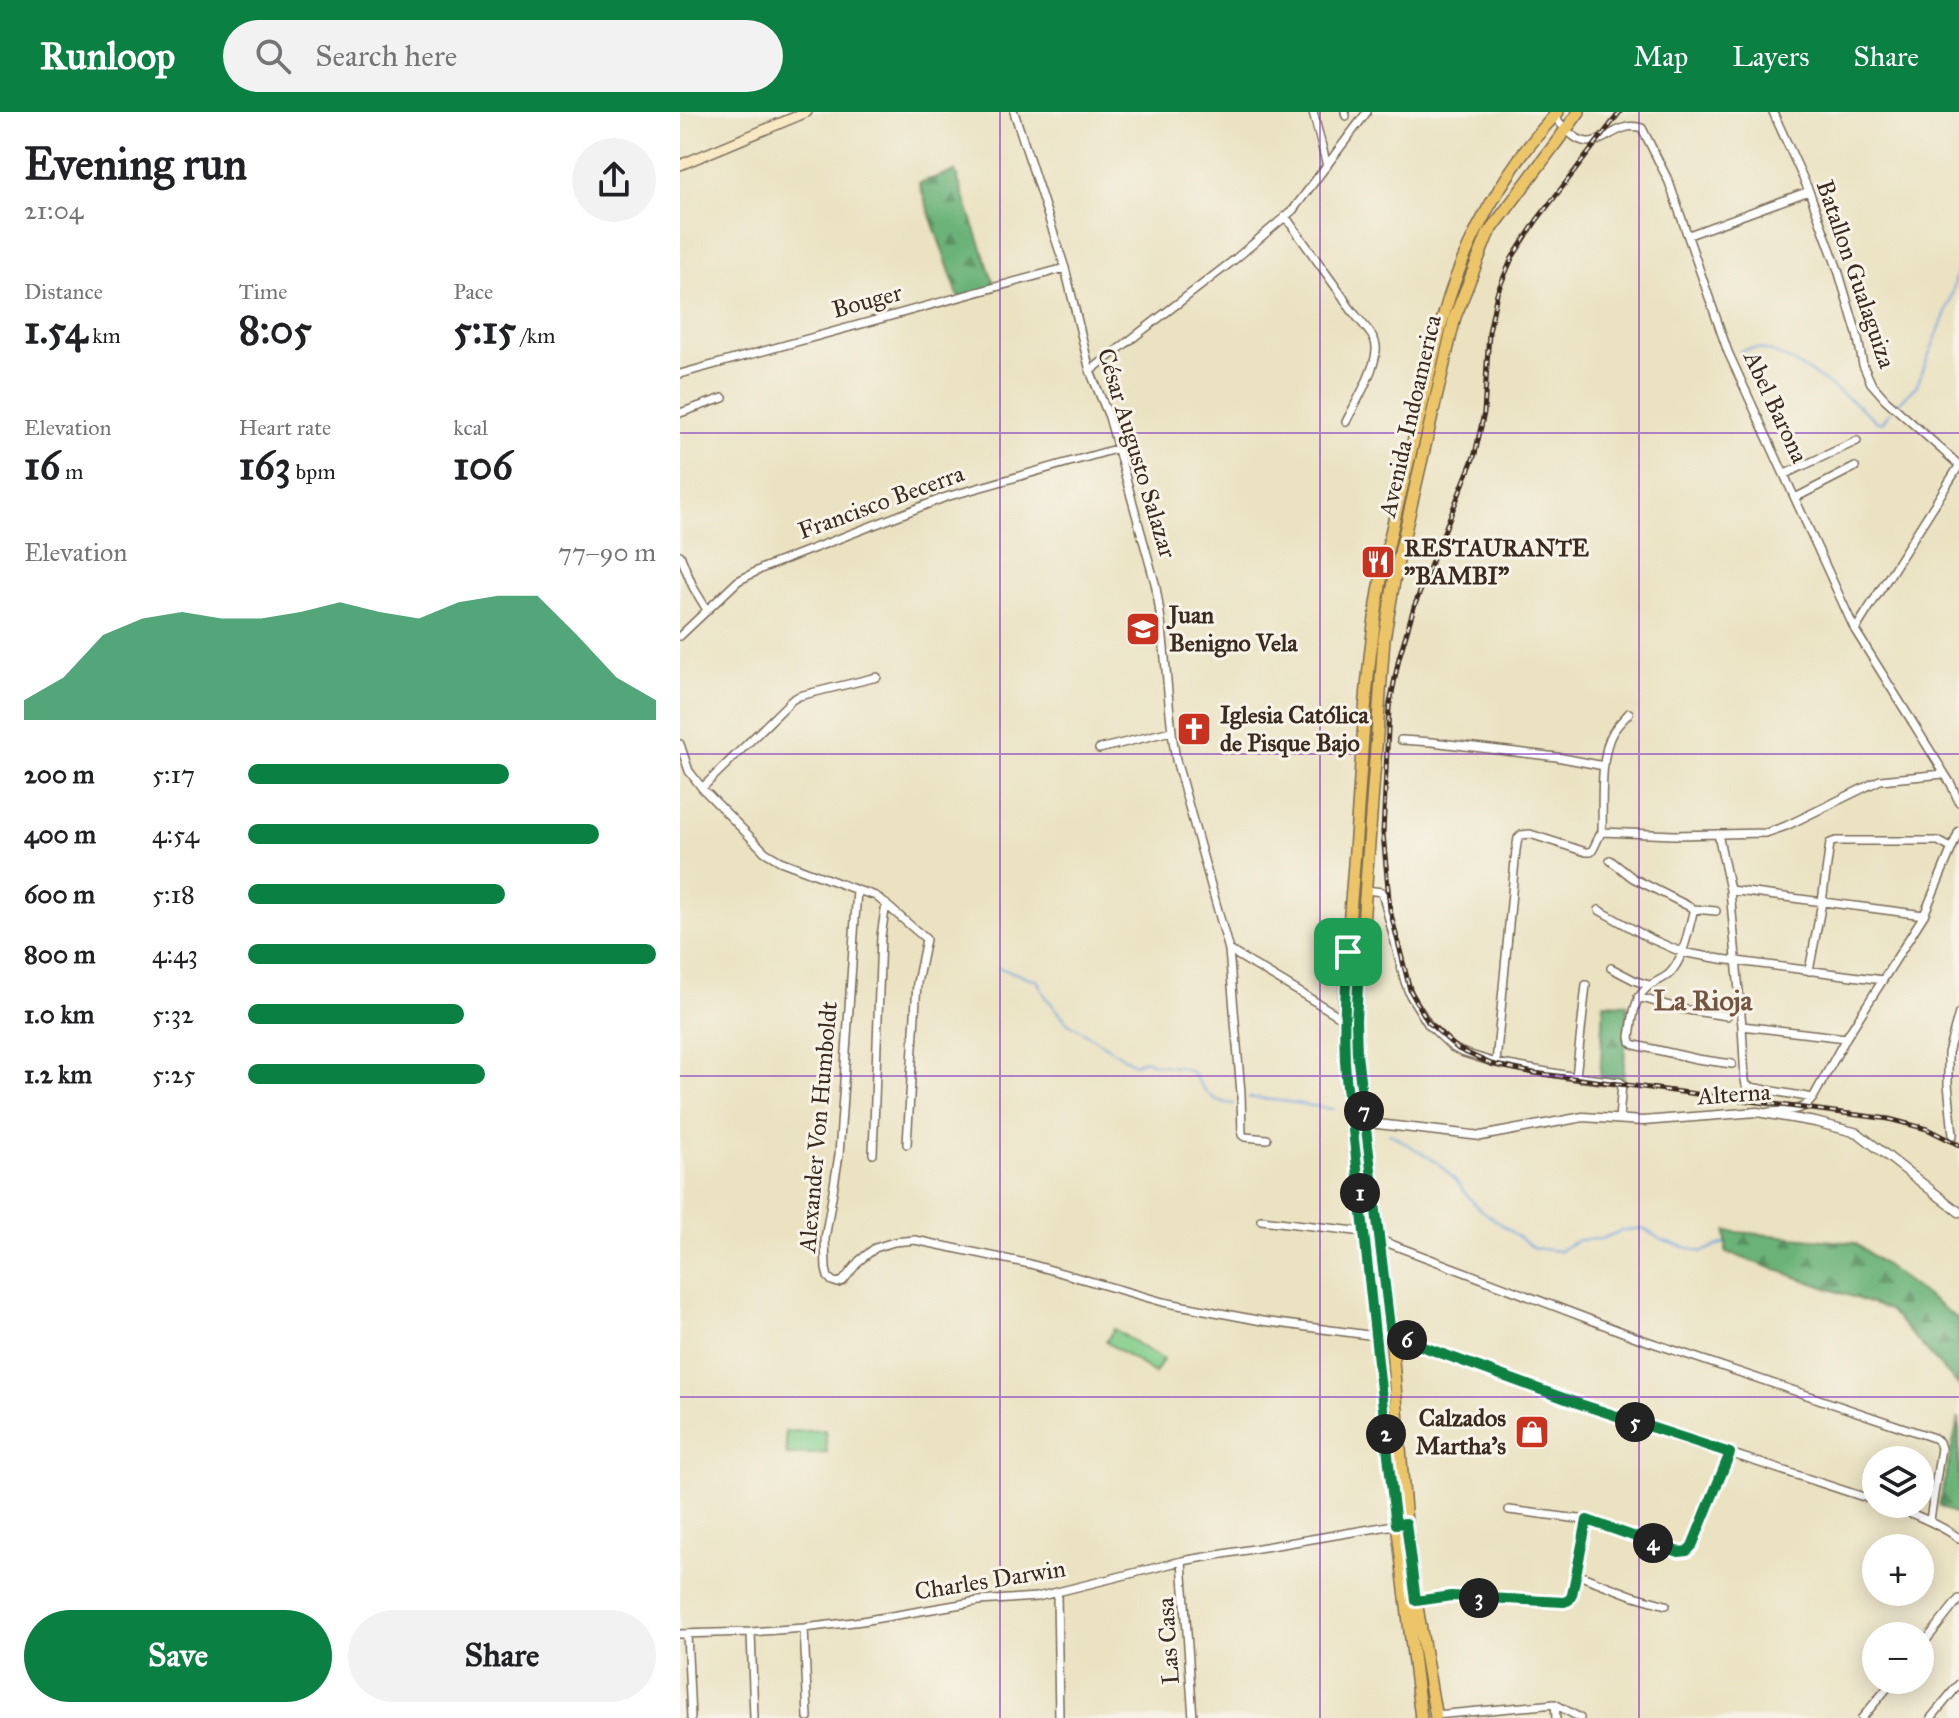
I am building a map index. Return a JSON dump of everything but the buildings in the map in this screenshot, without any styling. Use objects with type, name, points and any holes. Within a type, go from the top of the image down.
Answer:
[{"type":"main road","points":[[680,165],[807,112]]},
{"type":"main road","name":"Avenida Indoamerica","points":[[1436,1716],[1401,1519],[1391,1335],[1357,1054],[1350,1020],[1366,890],[1384,639],[1396,570],[1455,317],[1488,234],[1579,112]]},
{"type":"main road","name":"Avenida Indoamerica","points":[[1421,1718],[1401,1519],[1347,1099],[1350,1020],[1348,952],[1369,665],[1394,517],[1456,278],[1489,205],[1554,114]]},
{"type":"main road","points":[[1348,952],[1360,954]]},
{"type":"street","name":"César Augusto Salazar","points":[[1014,112],[1065,268],[1090,371],[1119,448],[1160,606],[1176,760],[1229,950],[1242,1135],[1267,1139]]},
{"type":"street","points":[[1313,112],[1327,166]]},
{"type":"street","points":[[1090,371],[1234,260],[1293,210],[1367,112]]},
{"type":"street","name":"Batallon Gualaguiza","points":[[1773,112],[1809,191],[1838,270],[1863,365],[1871,383],[1959,466]]},
{"type":"street","name":"Abel Barona","points":[[1554,114],[1577,139],[1587,142],[1598,141],[1628,126],[1642,128],[1669,182],[1728,352],[1855,630],[1944,774],[1955,782],[1959,802]]},
{"type":"street","points":[[1689,235],[1809,191]]},
{"type":"street","points":[[1285,216],[1349,309],[1370,333],[1377,348],[1373,365],[1346,422]]},
{"type":"street","name":"Bouger","points":[[680,374],[1065,268]]},
{"type":"street","points":[[680,413],[723,398]]},
{"type":"street","points":[[1785,474],[1857,441]]},
{"type":"street","name":"Francisco Becerra","points":[[680,636],[738,581],[777,562],[946,497],[1119,448]]},
{"type":"street","points":[[1855,630],[1959,466]]},
{"type":"street","points":[[1795,498],[1855,467]]},
{"type":"street","points":[[680,555],[693,587],[707,610]]},
{"type":"street","points":[[702,788],[792,700],[877,677]]},
{"type":"street","points":[[1496,1063],[1518,838],[1530,834],[1586,852],[1594,849],[1602,832],[1604,766],[1608,744],[1629,713]]},
{"type":"street","points":[[1099,749],[1171,731]]},
{"type":"street","points":[[1401,740],[1557,757],[1604,766]]},
{"type":"street","points":[[680,744],[685,765],[702,788],[772,857],[876,896],[926,939],[917,980],[907,1144]]},
{"type":"street","points":[[1602,832],[1674,835],[1766,833],[1880,780],[1944,774]]},
{"type":"street","points":[[1718,834],[1730,890],[1746,1085],[1813,1098],[1846,1038],[1924,915],[1959,831]]},
{"type":"street","points":[[1809,971],[1830,843],[1938,841],[1951,848]]},
{"type":"street","points":[[1610,860],[1633,878],[1694,909],[1716,911]]},
{"type":"street","name":"Alexander Von Humboldt","points":[[857,890],[839,1155],[825,1239],[826,1269],[832,1281],[843,1281],[859,1261],[875,1248],[915,1240],[1030,1264],[1163,1302],[1262,1321],[1376,1336]]},
{"type":"street","points":[[1366,890],[1382,892],[1405,982],[1428,1024],[1461,1052],[1496,1063],[1620,1082],[1619,1119]]},
{"type":"street","points":[[1730,890],[1924,915]]},
{"type":"street","points":[[873,1154],[881,936],[886,904]]},
{"type":"street","points":[[1694,909],[1681,952],[1671,972],[1649,985],[1638,997],[1631,1042],[1697,1059],[1732,1064]]},
{"type":"street","points":[[1599,910],[1681,952],[1883,980]]},
{"type":"street","points":[[1229,950],[1350,1020]]},
{"type":"street","points":[[1611,968],[1649,985]]},
{"type":"street","points":[[1576,1077],[1586,985]]},
{"type":"street","points":[[1638,997],[1681,1009],[1727,1016]]},
{"type":"street","points":[[1953,1135],[1948,1053],[1959,1013]]},
{"type":"street","points":[[1742,1026],[1846,1038]]},
{"type":"street","name":"Alterna","points":[[1352,1121],[1481,1136],[1583,1117],[1643,1121],[1797,1110],[1813,1098]]},
{"type":"street","points":[[1757,1112],[1858,1133],[1959,1212]]},
{"type":"street","points":[[1261,1220],[1364,1232]]},
{"type":"street","points":[[1380,1240],[1641,1339],[1934,1438],[1941,1448],[1930,1520]]},
{"type":"street","points":[[1391,1335],[1577,1403],[1862,1496]]},
{"type":"street","points":[[1509,1510],[1587,1520],[1679,1552],[1687,1551],[1692,1546],[1730,1453]]},
{"type":"street","points":[[1924,1518],[1959,1538]]},
{"type":"street","name":"Charles Darwin","points":[[684,1634],[804,1628],[979,1601],[1020,1599],[1057,1593],[1182,1561],[1401,1519]]},
{"type":"street","points":[[1416,1601],[1451,1596],[1569,1600],[1587,1520]]},
{"type":"street","name":"Las Casa","points":[[1182,1561],[1193,1718]]},
{"type":"street","points":[[1576,1574],[1666,1605]]},
{"type":"street","points":[[1057,1593],[1059,1718]]},
{"type":"street","points":[[1934,1630],[1959,1599]]},
{"type":"street","points":[[804,1628],[808,1718]]},
{"type":"street","points":[[751,1632],[754,1718]]},
{"type":"street","points":[[684,1634],[691,1718]]},
{"type":"street","points":[[1931,1718],[1959,1684]]},
{"type":"street","points":[[1862,1718],[1882,1694]]},
{"type":"street","points":[[1555,1704],[1556,1718]]},
{"type":"street","points":[[1436,1716],[1555,1704],[1580,1718]]},
{"type":"green space","points":[[955,171],[996,289],[960,301],[919,183]]},
{"type":"green space","points":[[1604,1003],[1628,1004],[1623,1081],[1600,1079]]},
{"type":"green space","points":[[1726,1231],[1855,1243],[1959,1320],[1959,1386],[1889,1310],[1726,1252]]},
{"type":"green space","points":[[1114,1329],[1163,1360],[1155,1373],[1106,1342]]},
{"type":"green space","points":[[1959,1417],[1959,1517],[1939,1505]]},
{"type":"green space","points":[[825,1430],[827,1453],[787,1455],[785,1432]]},
{"type":"waterway","points":[[1896,406],[1917,385],[1950,302],[1959,266]]},
{"type":"waterway","points":[[1740,351],[1765,350],[1791,361],[1840,392],[1877,422],[1882,422],[1891,411]]},
{"type":"waterway","points":[[999,968],[1037,980],[1046,997],[1067,1022],[1134,1064],[1144,1060],[1183,1069],[1193,1073],[1212,1097],[1234,1104]]},
{"type":"waterway","points":[[1249,1098],[1333,1109]]},
{"type":"waterway","points":[[1389,1133],[1438,1163],[1477,1207],[1534,1248],[1559,1251],[1578,1240],[1601,1239],[1621,1231],[1643,1228],[1661,1240],[1702,1252],[1724,1243]]},
{"type":"railway","points":[[1620,112],[1537,220],[1512,258],[1497,293],[1489,332],[1484,413],[1475,454],[1414,607],[1399,658],[1389,708],[1383,833],[1390,910],[1410,990],[1428,1022],[1458,1049],[1491,1064],[1534,1073],[1889,1119],[1927,1129],[1959,1145]]},
{"type":"place","name":"RESTAURANTE \"BAMBI\"","points":[[1378,562]]},
{"type":"place","name":"Juan Benigno Vela","points":[[1143,629]]},
{"type":"place","name":"Iglesia Católica de Pisque Bajo","points":[[1194,729]]},
{"type":"place","name":"Calzados Martha’s","points":[[1532,1432]]},
{"type":"district","name":"La Rioja","points":[[1703,1000]]},
{"type":"route","points":[[1348,952],[1360,954],[1357,1054],[1391,1335],[1577,1403],[1730,1453],[1692,1546],[1687,1551],[1679,1552],[1587,1520],[1569,1600],[1451,1596],[1416,1601],[1406,1523],[1396,1524],[1352,1121],[1347,1099],[1344,1019],[1348,952]]}]
